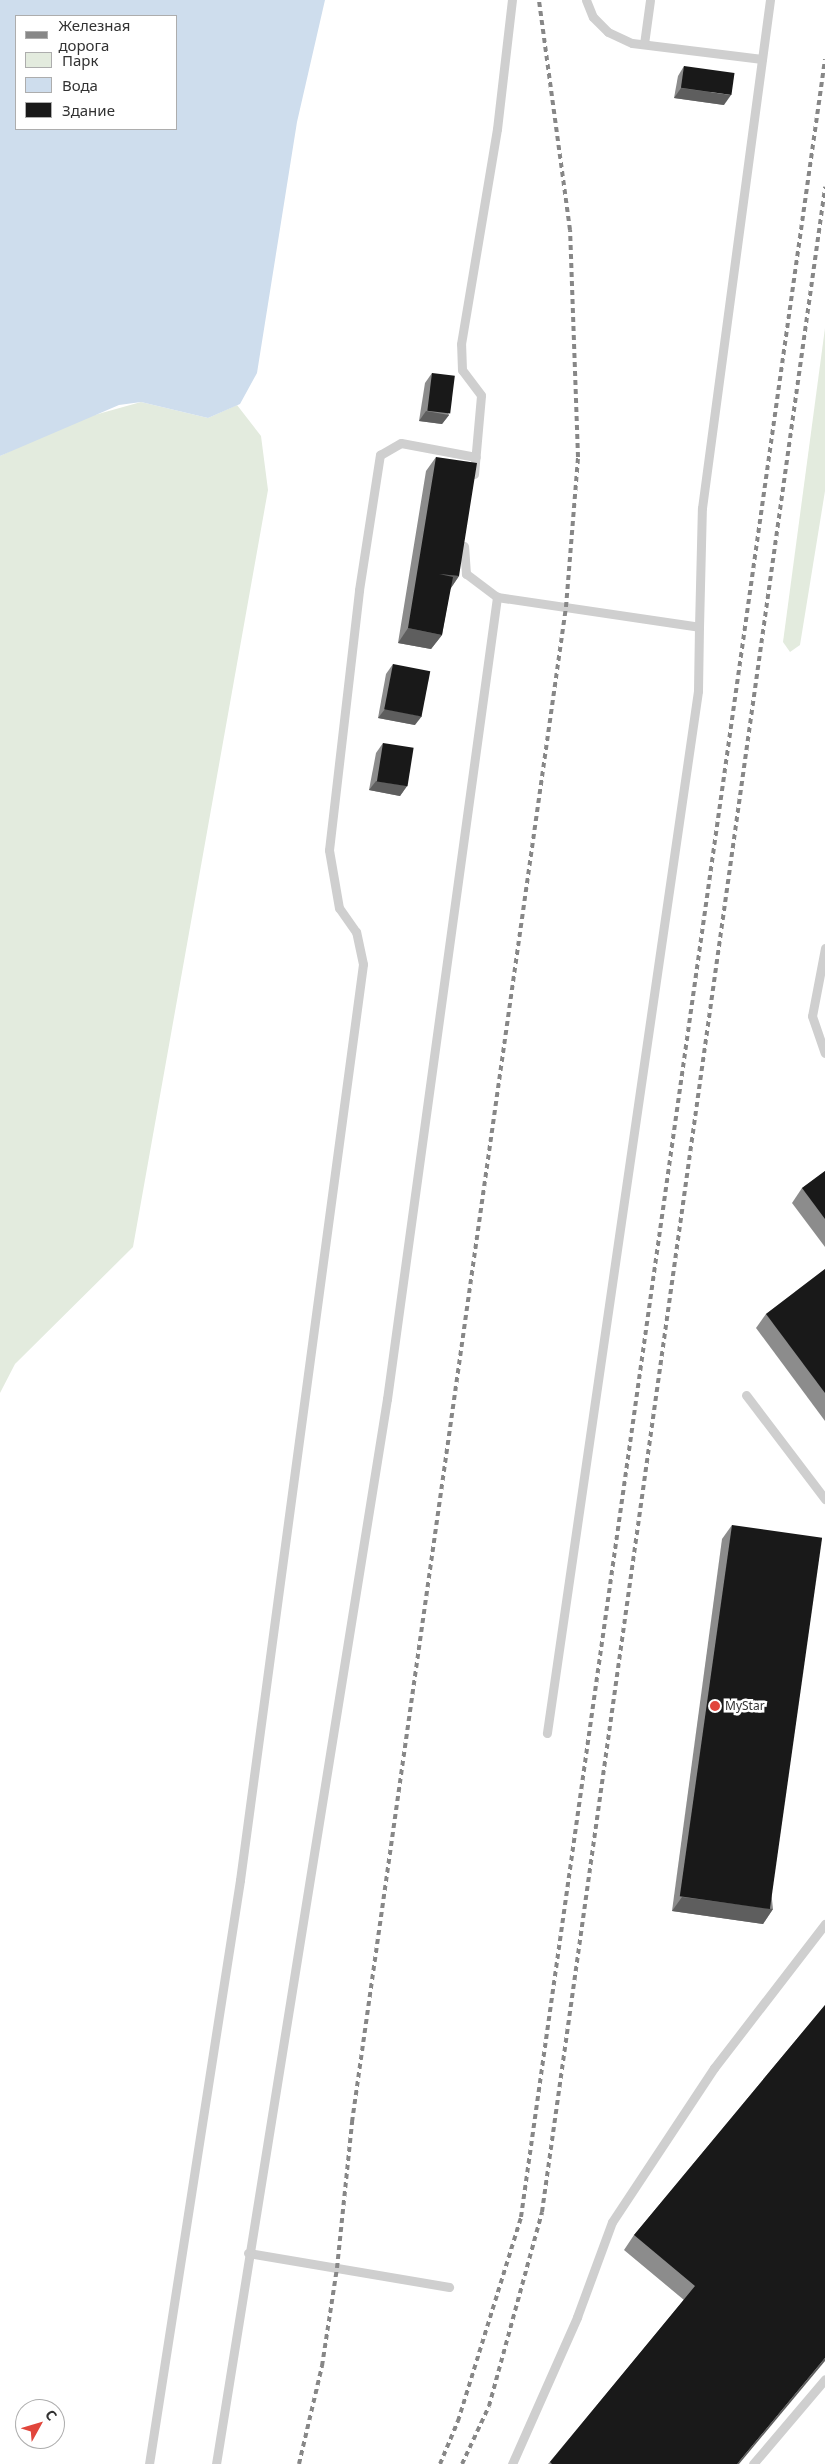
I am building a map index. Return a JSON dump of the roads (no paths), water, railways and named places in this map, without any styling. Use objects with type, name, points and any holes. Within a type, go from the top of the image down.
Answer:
[{"type":"lane","points":[[472,484],[481,395],[462,370],[461,344],[497,129],[512,0]]},
{"type":"lane","points":[[586,0],[593,17],[608,32],[644,44],[762,58]]},
{"type":"lane","points":[[644,44],[650,0]]},
{"type":"lane","points":[[547,1733],[698,691],[702,508],[770,0]]},
{"type":"lane","points":[[149,2464],[240,1880],[364,964],[356,932],[339,908],[329,850],[359,590],[380,455],[401,443],[476,457]]},
{"type":"lane","points":[[465,538],[466,574],[497,597],[699,627]]},
{"type":"lane","points":[[216,2464],[248,2253],[387,1399],[497,597]]},
{"type":"lane","points":[[825,948],[812,1016],[825,1052]]},
{"type":"lane","points":[[746,1395],[825,1499]]},
{"type":"lane","points":[[512,2464],[577,2317],[612,2222],[714,2068],[825,1924]]},
{"type":"lane","points":[[248,2253],[449,2287]]},
{"type":"lane","points":[[753,2464],[825,2379]]},
{"type":"water","points":[[0,0],[325,0],[297,122],[257,373],[240,404],[208,418],[141,402],[119,405],[0,456]]},
{"type":"railway","points":[[299,2464],[322,2366],[337,2268],[352,2122],[566,607],[578,457],[570,230],[539,0]]},
{"type":"railway","points":[[440,2464],[458,2421],[521,2217],[825,59]]},
{"type":"railway","points":[[462,2464],[489,2406],[542,2212],[825,187]]},
{"type":"place","name":"MyStar","points":[[715,1706]]}]
